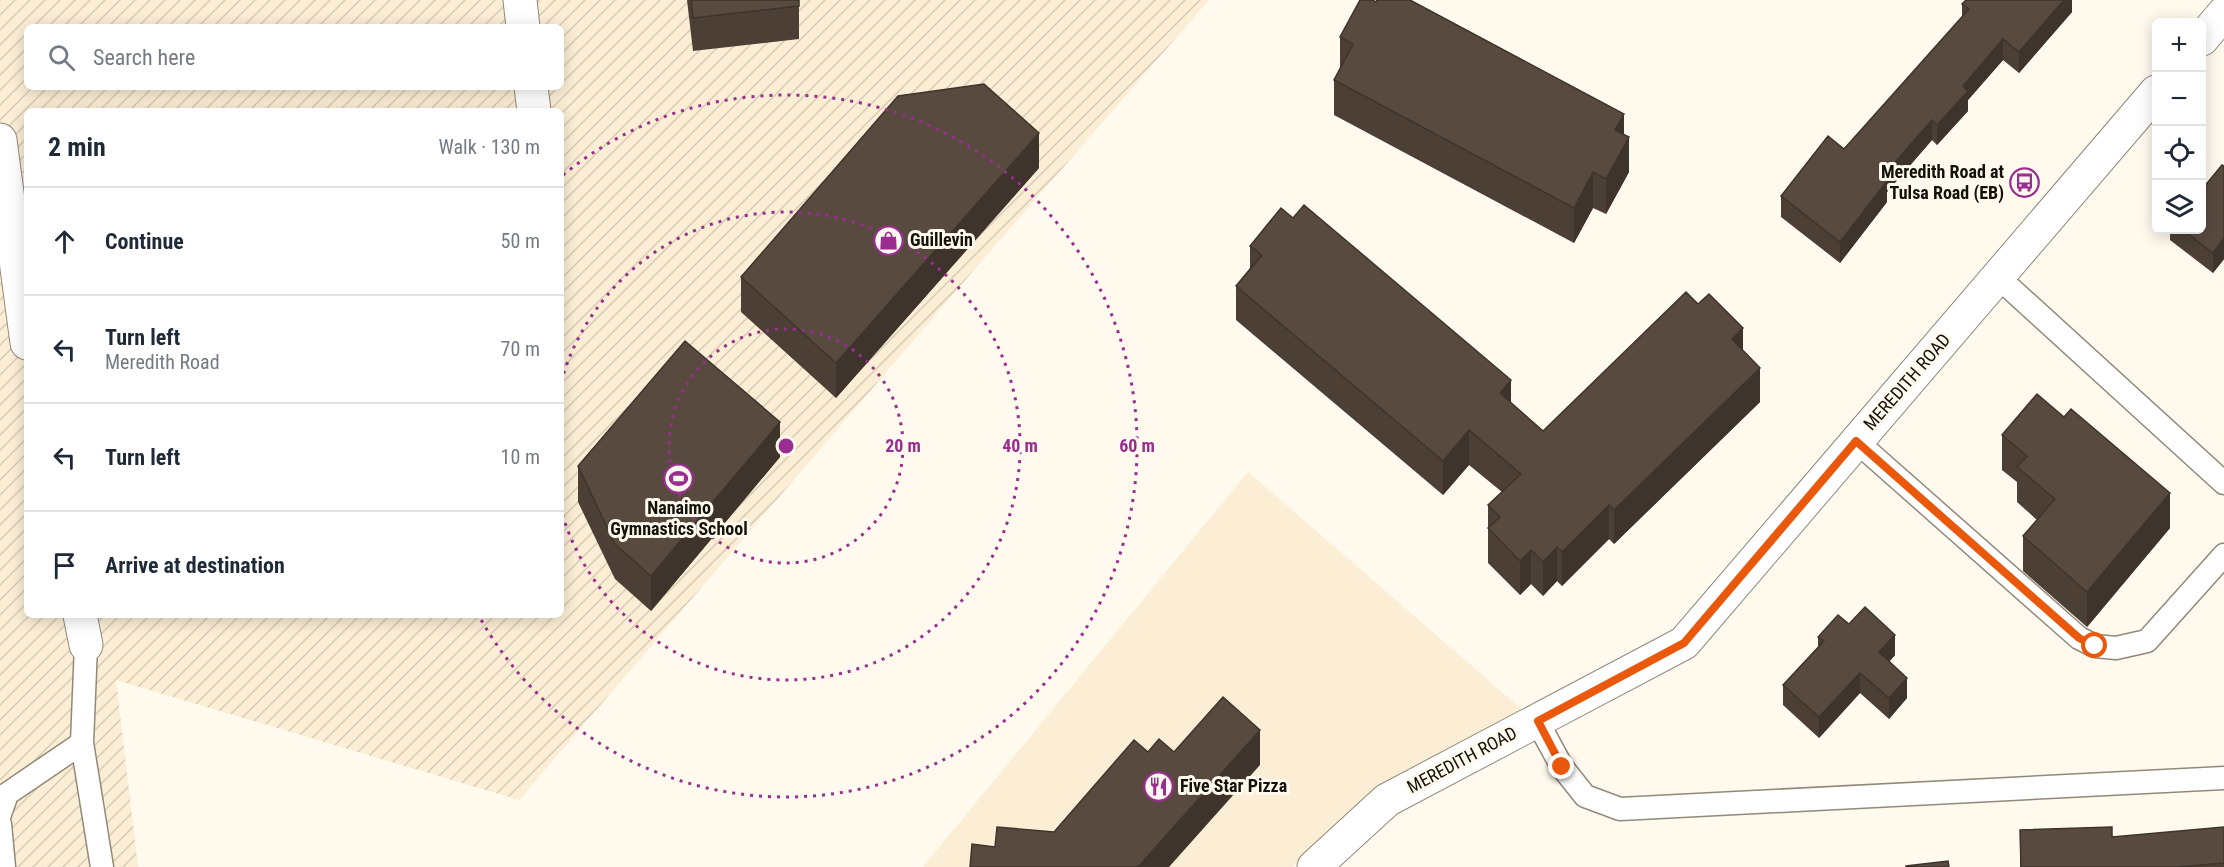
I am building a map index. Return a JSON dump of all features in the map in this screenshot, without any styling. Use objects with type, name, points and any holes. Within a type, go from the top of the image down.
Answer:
[{"type":"street","points":[[520,0],[523,24]]},
{"type":"street","points":[[2206,34],[2224,12],[2211,0]]},
{"type":"street","points":[[531,90],[534,108]]},
{"type":"street","name":"MEREDITH ROAD","points":[[1314,867],[1387,800],[1684,643],[2152,98]]},
{"type":"street","points":[[0,140],[24,314]]},
{"type":"lane","points":[[1998,277],[2224,483]]},
{"type":"lane","points":[[1856,441],[2079,638],[2095,646],[2116,648],[2147,641],[2224,555]]},
{"type":"lane","points":[[83,630],[82,743],[102,867]]},
{"type":"lane","points":[[1538,721],[1562,767],[1586,796],[1620,809],[2224,778]]},
{"type":"lane","points":[[2,799],[82,743]]},
{"type":"lane","points":[[0,824],[4,867]]},
{"type":"shaded area","points":[[0,0],[1209,0],[519,800],[116,680],[138,867],[0,867]]},
{"type":"shaded area","points":[[1248,472],[1526,713],[1377,787],[1293,867],[923,867]]},
{"type":"building","points":[[691,0],[799,0],[799,6],[693,18]]},
{"type":"building","points":[[1360,0],[1376,2],[1377,0],[1410,0],[1624,114],[1615,130],[1629,137],[1606,179],[1593,172],[1574,208],[1334,80],[1353,44],[1340,37]]},
{"type":"building","points":[[1966,0],[2064,0],[2019,52],[2003,39],[1963,86],[1968,91],[1937,125],[1932,120],[1882,177],[1887,181],[1840,242],[1781,196],[1828,136],[1844,149],[1969,9],[1962,4]]},
{"type":"building","name":"Guillevin","points":[[984,84],[1039,133],[836,363],[741,277],[898,96]]},
{"type":"building","points":[[2222,165],[2224,166],[2224,238],[2213,253],[2188,234],[2206,234],[2206,185]]},
{"type":"building","points":[[1304,205],[1511,380],[1500,393],[1543,431],[1686,292],[1698,304],[1709,294],[1743,328],[1732,339],[1760,368],[1614,510],[1609,505],[1562,552],[1557,547],[1543,562],[1531,550],[1520,561],[1488,528],[1500,517],[1488,505],[1521,474],[1469,430],[1443,461],[1236,286],[1262,255],[1250,246],[1281,208],[1293,218]]},
{"type":"building","name":"Nanaimo Gymnastics School","points":[[685,341],[780,422],[651,576],[615,544],[578,466]]},
{"type":"building","points":[[2037,394],[2064,417],[2071,409],[2170,493],[2087,592],[2023,536],[2055,499],[2017,467],[2027,456],[2002,435]]},
{"type":"building","points":[[1865,607],[1895,635],[1879,652],[1907,678],[1889,698],[1860,673],[1819,717],[1783,685],[1824,641],[1818,637],[1838,615],[1849,624]]},
{"type":"building","points":[[1223,697],[1260,730],[1138,867],[970,867],[972,844],[995,847],[997,827],[1054,832],[1134,740],[1148,752],[1159,739],[1174,752]]},
{"type":"building","points":[[2112,827],[2112,837],[2224,827],[2224,863],[2178,867],[2021,867],[2020,830]]},
{"type":"building","points":[[1948,861],[1949,867],[1906,867],[1906,866]]},
{"type":"place","name":"Meredith Road at Tulsa Road (EB)","points":[[2025,182]]},
{"type":"place","name":"Guillevin","points":[[889,240]]},
{"type":"place","name":"Nanaimo Gymnastics School","points":[[679,479]]},
{"type":"place","name":"Five Star Pizza","points":[[1159,786]]},
{"type":"route","points":[[1562,767],[1538,721],[1684,643],[1856,441],[2079,638],[2095,646]]}]
